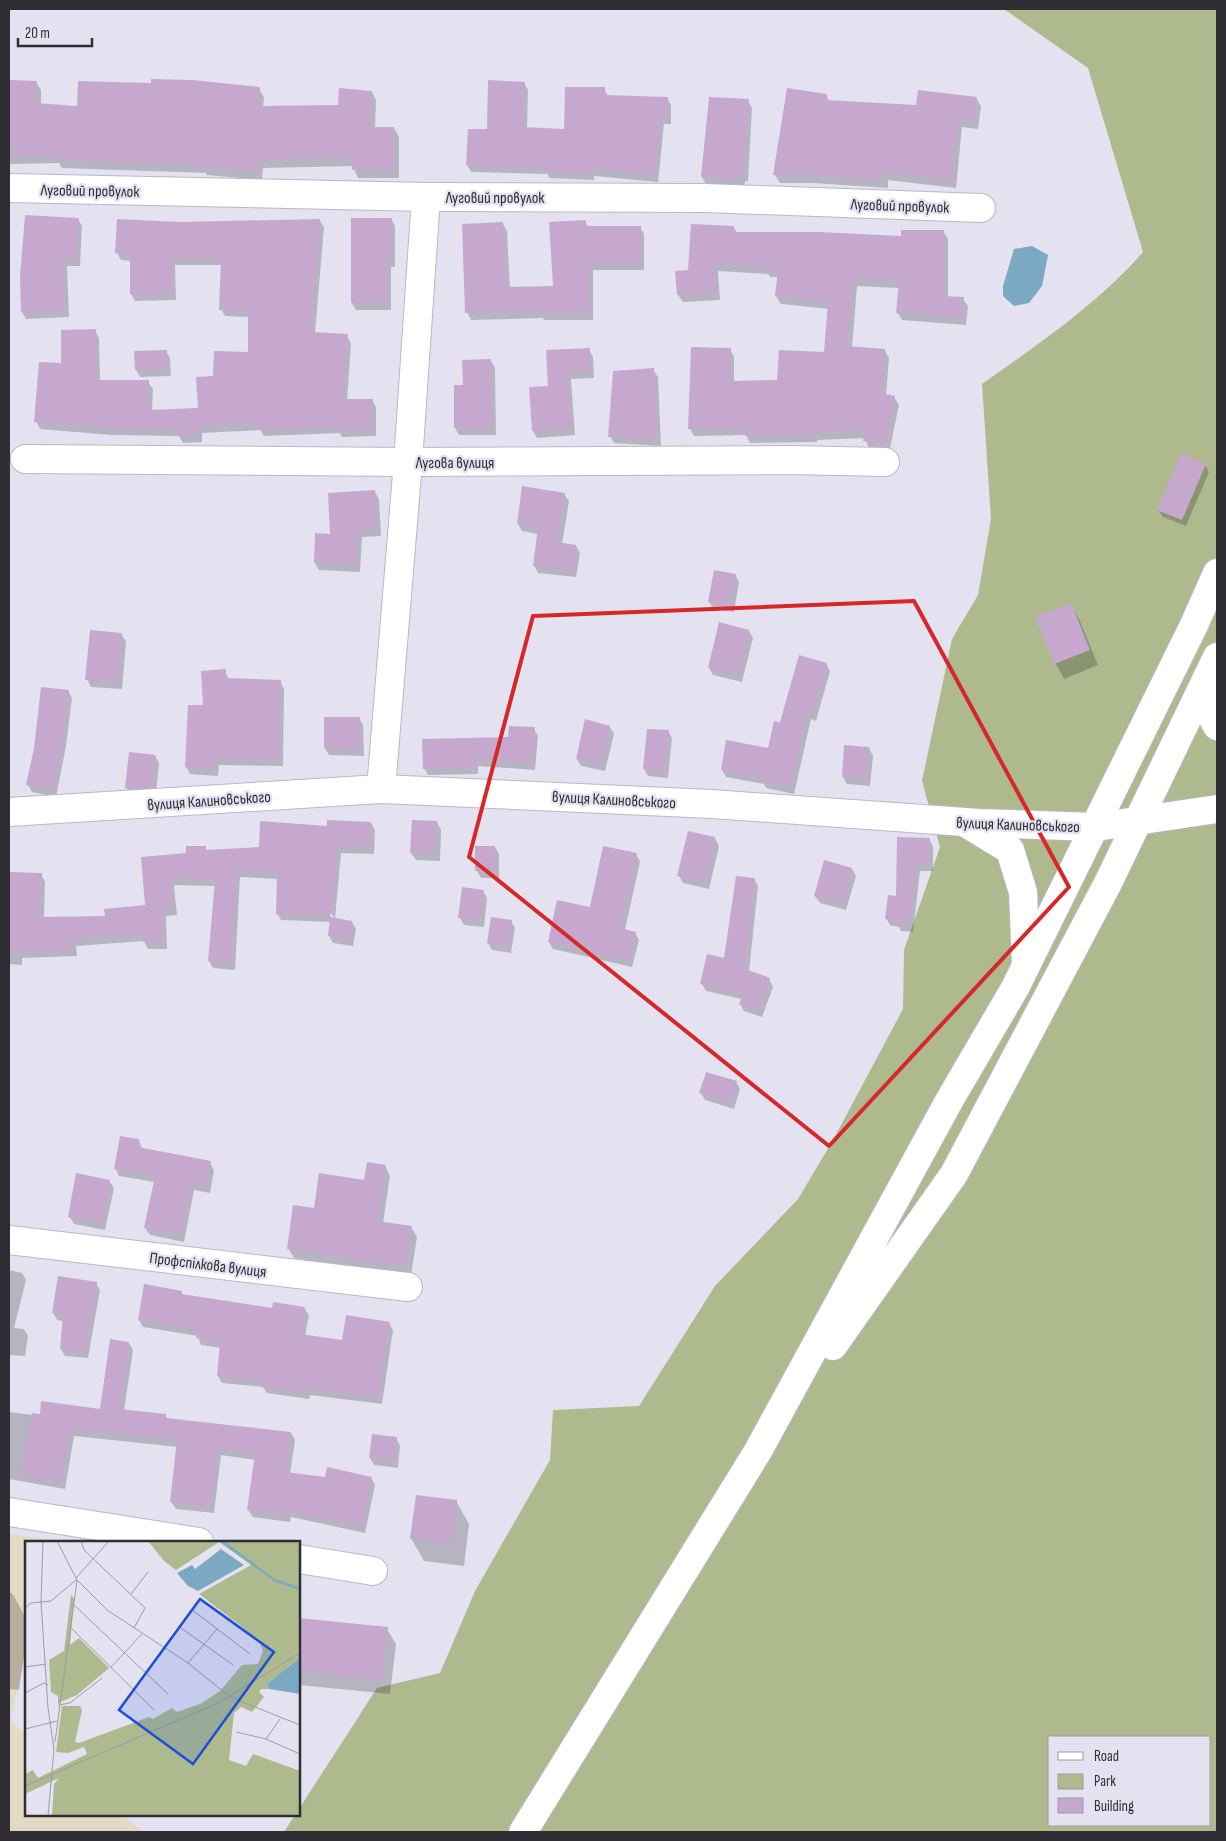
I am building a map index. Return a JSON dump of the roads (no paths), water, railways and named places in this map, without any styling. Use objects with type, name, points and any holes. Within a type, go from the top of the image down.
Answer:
[{"type":"main road","name":"Луговий провулок","points":[[9,188],[426,197],[705,198],[981,208]]},
{"type":"main road","points":[[381,789],[408,462],[426,197]]},
{"type":"main road","name":"Лугова вулиця","points":[[26,459],[408,462],[790,460],[885,462]]},
{"type":"main road","points":[[523,1832],[758,1451],[949,1102],[1026,966],[1096,827],[1217,573]]},
{"type":"main road","points":[[1214,664],[1212,717],[1217,726]]},
{"type":"main road","points":[[758,1451],[954,1174],[1108,883],[1214,664]]},
{"type":"main road","name":"вулиця Калиновського","points":[[9,812],[381,789],[712,804],[964,822],[1096,827],[1217,809]]},
{"type":"main road","points":[[964,822],[1010,850],[1023,892],[1026,966]]},
{"type":"main road","name":"Профспілкова вулиця","points":[[9,1240],[408,1287]]},
{"type":"main road","points":[[9,1512],[193,1541]]},
{"type":"main road","points":[[300,1559],[373,1571]]},
{"type":"water","points":[[1032,246],[1048,255],[1042,286],[1029,303],[1014,306],[1003,296],[1003,286],[1014,249]]}]
